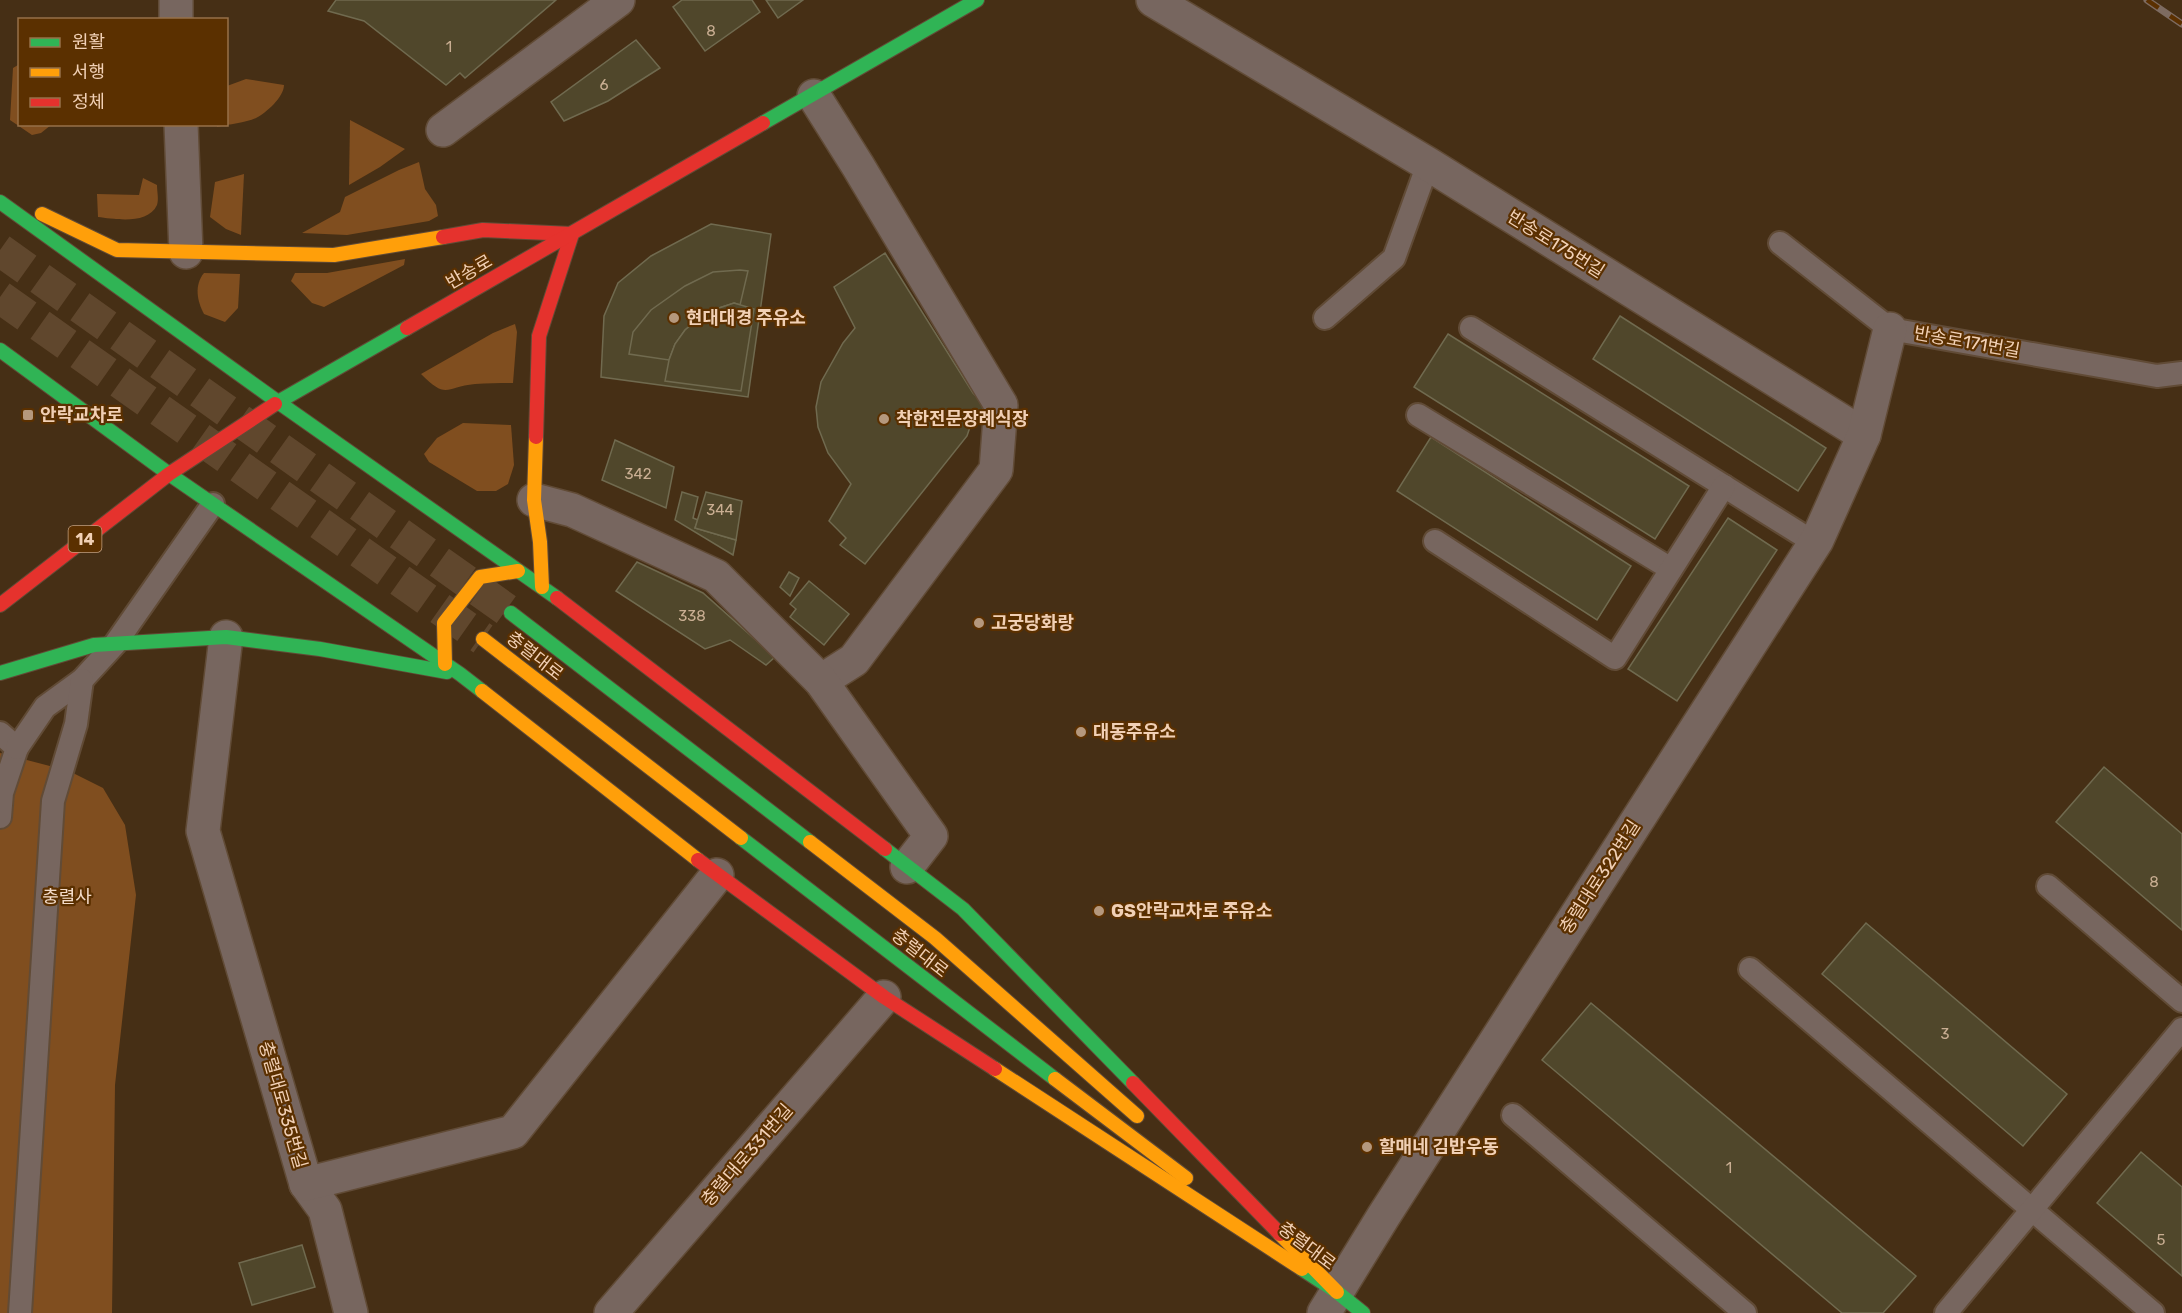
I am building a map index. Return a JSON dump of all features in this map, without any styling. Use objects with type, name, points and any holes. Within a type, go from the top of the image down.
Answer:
[{"type":"main road","name":"반송로","points":[[0,605],[169,474],[278,402],[814,96],[977,0]]},
{"type":"main road","points":[[0,194],[117,250],[334,255],[483,230],[572,234],[539,336],[534,500],[540,542],[542,587]]},
{"type":"main road","points":[[0,202],[278,402],[542,587],[963,909],[1330,1302]]},
{"type":"main road","points":[[0,350],[169,474],[460,674],[717,875],[884,998],[1330,1302]]},
{"type":"main road","points":[[445,664],[444,622],[480,577],[518,571]]},
{"type":"main road","name":"충렬대로","points":[[511,613],[935,938],[1149,1126]]},
{"type":"main road","points":[[0,673],[94,645],[226,637],[320,649],[460,674]]},
{"type":"main road","name":"충렬대로","points":[[483,639],[985,1026],[1330,1302],[1363,1313]]},
{"type":"main road","name":"충렬대로","points":[[1194,1166],[1330,1302]]},
{"type":"street","points":[[176,0],[176,18]]},
{"type":"street","points":[[443,130],[618,0]]},
{"type":"street","name":"반송로175번길","points":[[1153,0],[1428,164],[1864,435]]},
{"type":"street","points":[[814,96],[1001,405],[996,470],[854,660],[821,681]]},
{"type":"street","points":[[181,126],[186,252]]},
{"type":"street","points":[[1864,435],[1890,329]]},
{"type":"street","name":"충렬대로322번길","points":[[1330,1302],[1815,543],[1864,435]]},
{"type":"street","points":[[534,500],[573,510],[716,576],[821,681],[931,836],[907,867]]},
{"type":"street","name":"충렬대로335번길","points":[[226,637],[203,831],[306,1184],[513,1132],[717,875]]},
{"type":"street","name":"충렬대로331번길","points":[[611,1313],[884,998]]},
{"type":"street","points":[[306,1184],[325,1210],[351,1313]]},
{"type":"lane","points":[[1325,318],[1394,258],[1428,164]]},
{"type":"lane","name":"반송로171번길","points":[[1780,243],[1890,329],[2157,376],[2182,373]]},
{"type":"lane","points":[[1471,328],[1815,543]]},
{"type":"lane","points":[[1418,414],[1671,569]]},
{"type":"lane","points":[[1435,541],[1615,658],[1724,486]]},
{"type":"lane","points":[[0,817],[2,793],[17,748],[45,707],[82,680],[115,644],[213,504]]},
{"type":"lane","points":[[20,1313],[53,801],[76,724],[82,680]]},
{"type":"lane","points":[[0,733],[17,748]]},
{"type":"lane","points":[[2048,886],[2182,1001]]},
{"type":"lane","points":[[1750,969],[2153,1313]]},
{"type":"lane","points":[[1946,1313],[2182,1029]]},
{"type":"lane","points":[[1513,1115],[1745,1313]]},
{"type":"green space","points":[[18,65],[18,125],[10,120],[13,68]]},
{"type":"green space","points":[[246,79],[284,85],[281,95],[265,112],[256,118],[228,125],[228,86]]},
{"type":"green space","points":[[350,120],[405,149],[349,185]]},
{"type":"green space","points":[[19,126],[50,126],[41,133],[32,135]]},
{"type":"green space","points":[[419,162],[425,189],[436,205],[438,216],[429,221],[347,235],[302,233],[340,212],[345,197]]},
{"type":"green space","points":[[244,174],[241,235],[226,229],[210,217],[215,182]]},
{"type":"green space","points":[[143,178],[157,185],[158,203],[153,211],[146,216],[131,219],[98,217],[97,194],[139,195]]},
{"type":"green space","points":[[405,259],[404,265],[324,307],[312,303],[291,281],[295,273],[327,273]]},
{"type":"green space","points":[[204,273],[240,274],[238,308],[225,322],[204,314],[198,298],[198,288]]},
{"type":"green space","points":[[515,324],[517,332],[513,383],[465,385],[446,390],[436,387],[421,374],[493,333]]},
{"type":"green space","points":[[463,423],[511,425],[514,465],[508,484],[496,491],[477,491],[429,462],[424,454],[437,438]]},
{"type":"green space","name":"충렬사","points":[[0,753],[69,771],[103,788],[125,825],[136,895],[115,1085],[112,1313],[0,1313]]},
{"type":"building","points":[[336,0],[556,0],[465,78],[460,73],[446,85],[364,21],[328,11]]},
{"type":"building","points":[[682,0],[752,0],[760,12],[705,51],[673,7]]},
{"type":"building","points":[[766,0],[803,0],[778,18]]},
{"type":"building","points":[[636,40],[660,68],[608,101],[564,121],[551,102]]},
{"type":"building","points":[[711,224],[771,234],[748,397],[601,377],[604,316],[618,283],[651,256]]},
{"type":"building","points":[[885,253],[973,393],[980,400],[984,411],[978,421],[970,427],[967,436],[865,564],[840,545],[846,538],[829,521],[851,484],[828,453],[818,427],[816,407],[821,382],[843,343],[855,328],[834,287]]},
{"type":"building","points":[[748,271],[740,305],[734,303],[707,312],[685,330],[675,344],[669,360],[629,354],[633,332],[651,310],[685,286],[713,272]]},
{"type":"building","points":[[734,303],[754,309],[741,391],[665,381],[675,344],[685,330],[707,312]]},
{"type":"building","points":[[1620,316],[1826,448],[1798,491],[1593,359]]},
{"type":"building","points":[[1448,334],[1689,486],[1655,539],[1414,387]]},
{"type":"building","points":[[1431,437],[1631,566],[1597,620],[1397,491]]},
{"type":"building","points":[[615,440],[674,467],[666,508],[602,480]]},
{"type":"building","points":[[682,492],[698,497],[693,518],[698,520],[695,528],[736,540],[733,555],[675,520]]},
{"type":"building","points":[[706,492],[742,501],[736,540],[695,528]]},
{"type":"building","points":[[1728,518],[1777,550],[1677,701],[1628,669]]},
{"type":"building","points":[[637,562],[703,593],[775,657],[766,665],[730,640],[705,649],[616,591]]},
{"type":"building","points":[[789,572],[799,578],[790,596],[780,587]]},
{"type":"building","points":[[809,581],[849,614],[824,645],[790,617],[796,609],[790,604]]},
{"type":"building","points":[[2104,767],[2182,834],[2182,930],[2056,822]]},
{"type":"building","points":[[1866,923],[2067,1094],[2023,1146],[1822,974]]},
{"type":"building","points":[[1591,1003],[1916,1276],[1883,1313],[1842,1313],[1542,1060]]},
{"type":"building","points":[[2141,1152],[2182,1187],[2182,1276],[2097,1203]]},
{"type":"building","points":[[302,1245],[315,1287],[252,1305],[239,1263]]},
{"type":"tunnel","points":[[0,250],[511,613]]},
{"type":"tunnel","points":[[0,297],[483,639]]},
{"type":"railway","points":[[2147,0],[2182,24]]},
{"type":"traffic: fast","points":[[763,123],[977,0]]},
{"type":"traffic: fast","points":[[0,202],[278,402],[407,328]]},
{"type":"traffic: fast","points":[[0,350],[169,474]]},
{"type":"traffic: fast","points":[[275,404],[278,402],[557,598]]},
{"type":"traffic: fast","points":[[169,474],[482,691]]},
{"type":"traffic: fast","points":[[511,613],[810,842]]},
{"type":"traffic: fast","points":[[0,673],[94,645],[226,637],[320,649],[447,672]]},
{"type":"traffic: fast","points":[[741,838],[1055,1079]]},
{"type":"traffic: fast","points":[[885,849],[963,909],[1133,1083]]},
{"type":"traffic: fast","points":[[1302,1269],[1337,1292],[1363,1313]]},
{"type":"traffic: slow","points":[[42,214],[117,250],[334,255],[443,237]]},
{"type":"traffic: slow","points":[[536,437],[534,500],[540,542],[542,587]]},
{"type":"traffic: slow","points":[[445,664],[444,623],[480,577],[518,571]]},
{"type":"traffic: slow","points":[[483,639],[741,838]]},
{"type":"traffic: slow","points":[[482,691],[698,860]]},
{"type":"traffic: slow","points":[[810,842],[935,938],[1137,1116]]},
{"type":"traffic: slow","points":[[995,1069],[1302,1269]]},
{"type":"traffic: slow","points":[[1055,1079],[1186,1178]]},
{"type":"traffic: slow","points":[[1280,1234],[1337,1292]]},
{"type":"traffic: jam","points":[[407,328],[763,123]]},
{"type":"traffic: jam","points":[[443,237],[483,230],[572,234],[539,336],[536,437]]},
{"type":"traffic: jam","points":[[0,605],[169,474],[275,404]]},
{"type":"traffic: jam","points":[[557,598],[885,849]]},
{"type":"traffic: jam","points":[[698,860],[884,997],[995,1069]]},
{"type":"traffic: jam","points":[[1133,1083],[1280,1234]]},
{"type":"place","name":"현대대경 주유소","points":[[674,318]]},
{"type":"place","name":"안락교차로","points":[[28,415]]},
{"type":"place","name":"착한전문장례식장","points":[[884,419]]},
{"type":"place","name":"고궁당화랑","points":[[979,623]]},
{"type":"place","name":"대동주유소","points":[[1081,732]]},
{"type":"place","name":"GS안락교차로 주유소","points":[[1099,911]]},
{"type":"place","name":"할매네 김밥우동","points":[[1367,1147]]}]
